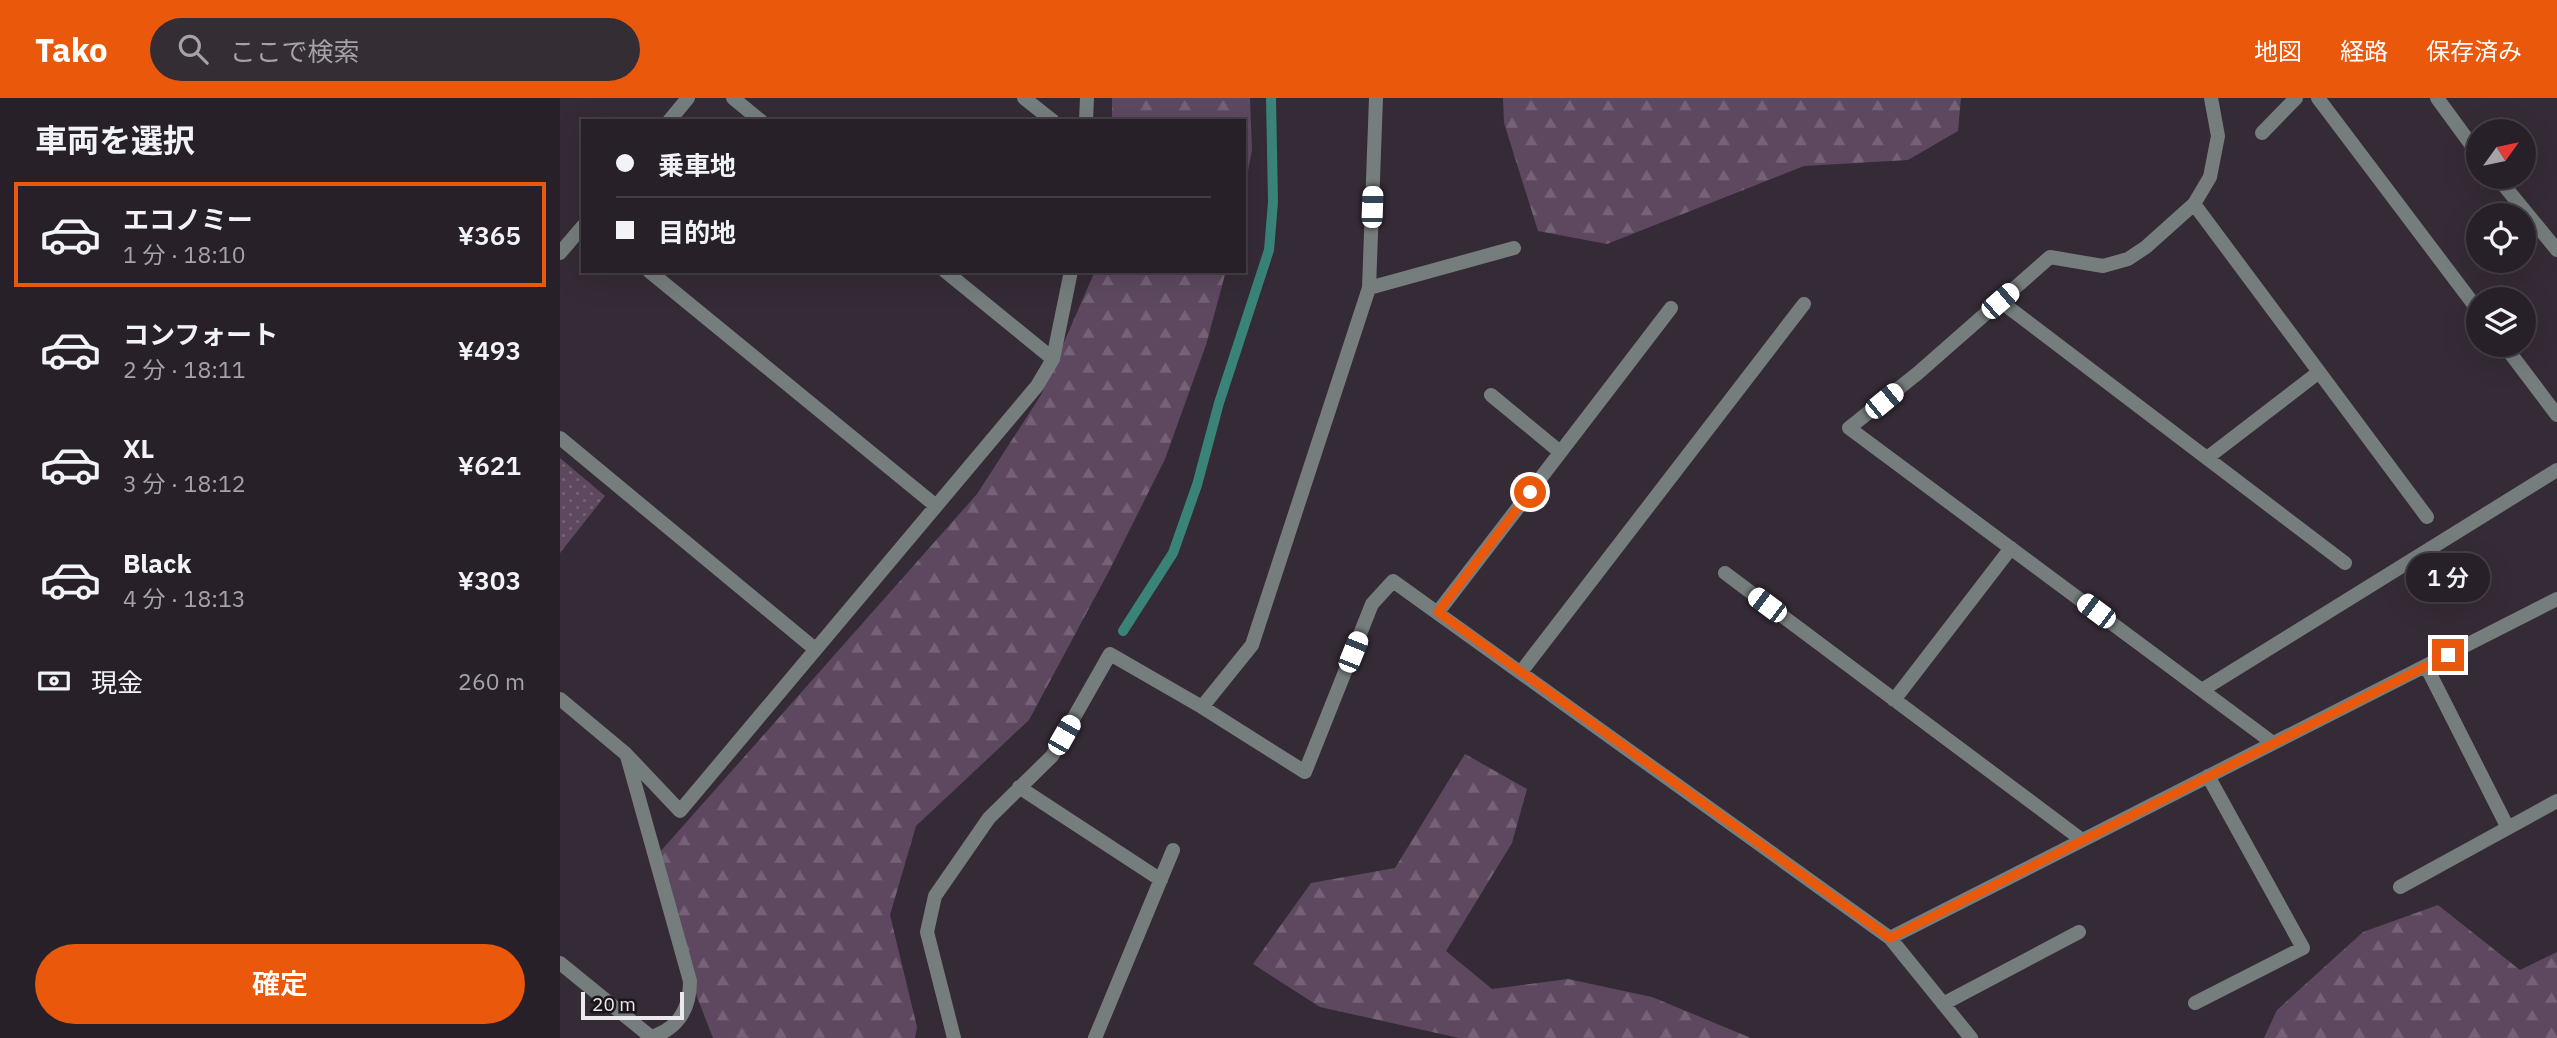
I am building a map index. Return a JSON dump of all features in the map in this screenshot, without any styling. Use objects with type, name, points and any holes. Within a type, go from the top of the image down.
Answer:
[{"type":"street","points":[[671,119],[688,98]]},
{"type":"street","points":[[733,98],[759,119]]},
{"type":"street","points":[[1024,98],[1050,119]]},
{"type":"street","points":[[1086,119],[1087,98]]},
{"type":"street","points":[[1202,707],[1252,645],[1368,288],[1376,98]]},
{"type":"street","points":[[2210,98],[2218,136],[2210,177],[2194,204],[2146,247],[2128,259],[2103,266],[2050,257],[1917,373],[1849,428],[2273,743]]},
{"type":"street","points":[[2262,133],[2296,98]]},
{"type":"street","points":[[2318,98],[2466,294]]},
{"type":"street","points":[[2437,98],[2466,138]]},
{"type":"street","points":[[2507,189],[2557,250]]},
{"type":"street","points":[[2194,204],[2427,517]]},
{"type":"street","points":[[560,253],[581,228]]},
{"type":"street","points":[[1368,288],[1514,248]]},
{"type":"street","points":[[651,273],[936,506]]},
{"type":"street","points":[[947,273],[1053,359]]},
{"type":"street","points":[[560,699],[626,754],[680,811],[1037,386],[1053,359],[1071,273]]},
{"type":"street","points":[[2000,301],[2345,563]]},
{"type":"street","points":[[1521,672],[1804,304]]},
{"type":"street","points":[[1438,612],[1671,308]]},
{"type":"street","points":[[2513,357],[2557,415]]},
{"type":"street","points":[[2207,458],[2319,372]]},
{"type":"street","points":[[1491,396],[1560,452]]},
{"type":"street","points":[[560,438],[815,649]]},
{"type":"street","points":[[2202,690],[2557,470]]},
{"type":"street","points":[[1894,699],[2011,548]]},
{"type":"street","points":[[1725,573],[2082,840]]},
{"type":"street","points":[[954,1038],[927,932],[935,896],[989,818],[1052,756],[1110,654],[1202,707],[1305,772],[1372,604],[1393,581],[1890,938],[1970,1038]]},
{"type":"street","points":[[1890,938],[2557,599]]},
{"type":"street","points":[[2426,666],[2508,828]]},
{"type":"street","points":[[560,963],[649,1037],[670,1027],[682,1016],[690,999],[690,981],[626,754]]},
{"type":"street","points":[[2195,1003],[2303,948],[2208,776]]},
{"type":"street","points":[[1019,787],[1161,880]]},
{"type":"street","points":[[2400,887],[2557,801]]},
{"type":"street","points":[[1095,1038],[1172,850]]},
{"type":"street","points":[[1943,1004],[2079,932]]},
{"type":"green space","points":[[1112,98],[1250,98],[1252,150],[1246,181],[1246,119],[1112,119]]},
{"type":"green space","points":[[1503,98],[1961,98],[1958,131],[1908,160],[1804,166],[1607,244],[1538,231],[1504,123]]},
{"type":"green space","points":[[1094,273],[1225,273],[1206,345],[1165,459],[1029,720],[916,826],[890,915],[917,1027],[915,1038],[713,1038],[697,997],[660,852],[977,494],[1041,395]]},
{"type":"green space","points":[[560,458],[605,496],[560,553]]},
{"type":"green space","points":[[1465,754],[1527,789],[1512,843],[1446,951],[1492,989],[1568,979],[1652,997],[1751,1038],[1459,1038],[1320,1007],[1253,964],[1311,883],[1395,868]]},
{"type":"green space","points":[[2438,905],[2520,970],[2557,952],[2557,1038],[2264,1038],[2277,1010],[2363,932]]},
{"type":"waterway","points":[[1123,631],[1173,553],[1197,485],[1219,403],[1269,250],[1273,202],[1271,98]]},
{"type":"route","points":[[1530,492],[1438,612],[1890,938],[2448,655]]}]
